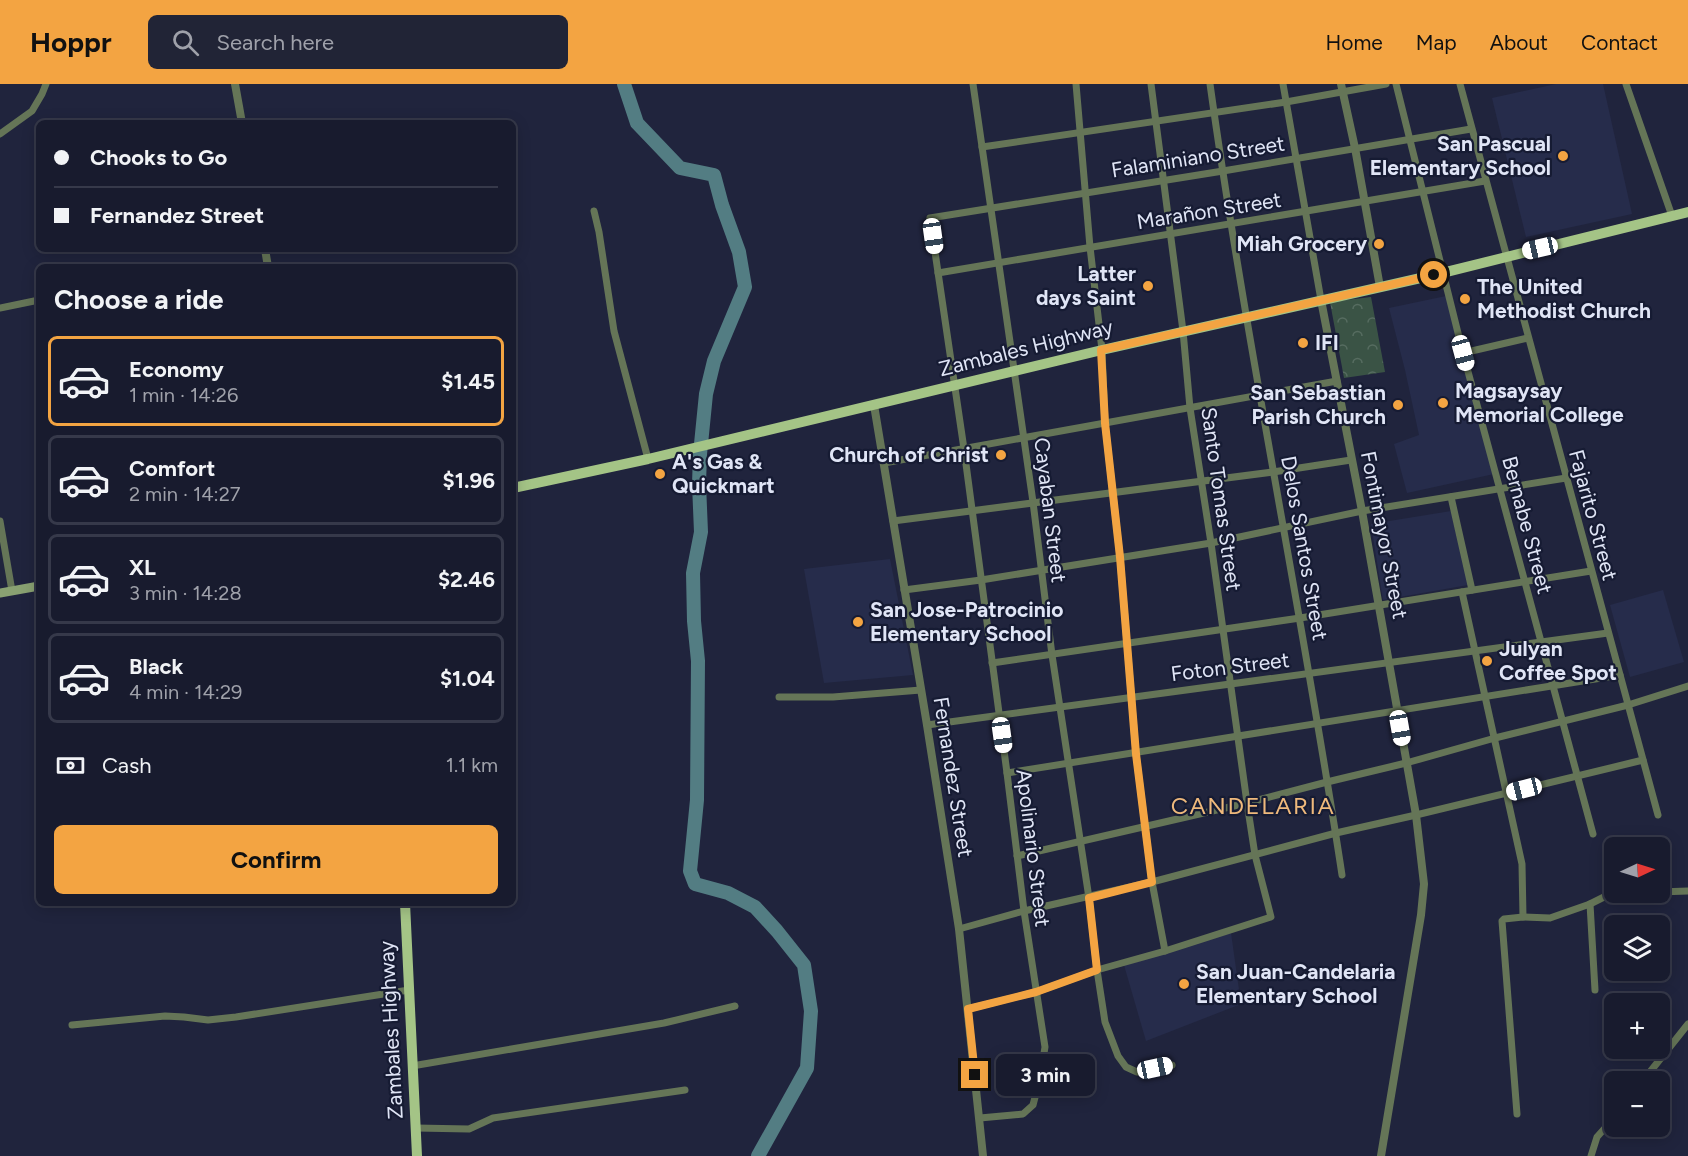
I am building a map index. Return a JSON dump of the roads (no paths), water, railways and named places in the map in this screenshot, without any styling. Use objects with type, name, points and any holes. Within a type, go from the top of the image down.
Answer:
[{"type":"main road","name":"Zambales Highway","points":[[516,487],[726,441],[1101,350],[1442,273],[1688,212]]},
{"type":"main road","points":[[0,594],[36,586]]},
{"type":"main road","name":"Zambales Highway","points":[[405,906],[417,1156]]},
{"type":"street","points":[[0,134],[32,111],[46,84]]},
{"type":"street","points":[[235,84],[241,120]]},
{"type":"street","name":"Cayaban Street","points":[[973,84],[1105,1022],[1118,1056],[1126,1067],[1137,1072],[1172,1065]]},
{"type":"street","points":[[968,1009],[1036,992],[1097,970],[1165,951],[1144,828],[1136,754],[1128,644],[1105,423],[1101,350],[1089,247],[1076,84]]},
{"type":"street","name":"Santo Tomas Street","points":[[1151,84],[1183,331],[1190,408],[1255,855],[1271,917],[1165,951]]},
{"type":"street","name":"Delos Santos Street","points":[[1210,84],[1260,395],[1300,618],[1342,875]]},
{"type":"street","name":"Fontimayor Street","points":[[1283,84],[1379,605],[1416,815],[1424,884],[1421,915],[1381,1156]]},
{"type":"street","points":[[982,147],[1286,102],[1342,87],[1386,84]]},
{"type":"street","name":"Bernabe Street","points":[[1396,84],[1463,353],[1593,834]]},
{"type":"street","name":"Fajarito Street","points":[[1460,84],[1658,815]]},
{"type":"street","points":[[1626,84],[1672,216]]},
{"type":"street","points":[[1342,87],[1356,148],[1380,287]]},
{"type":"street","name":"Falaminiano Street","points":[[930,218],[1471,129]]},
{"type":"street","name":"Marañon Street","points":[[938,273],[1485,181]]},
{"type":"street","points":[[594,210],[614,331],[648,459]]},
{"type":"street","name":"Apolinario Street","points":[[930,218],[964,448],[1024,911],[1045,1047],[1033,1105],[1023,1114],[980,1118]]},
{"type":"street","points":[[0,308],[36,301]]},
{"type":"street","points":[[1463,353],[1528,338]]},
{"type":"street","points":[[884,463],[1337,381]]},
{"type":"street","name":"Fernandez Street","points":[[874,405],[959,929],[983,1156]]},
{"type":"street","points":[[893,521],[1351,460]]},
{"type":"street","points":[[904,590],[1041,571],[1211,543],[1362,512],[1566,478]]},
{"type":"street","points":[[1451,497],[1472,590]]},
{"type":"street","points":[[0,521],[12,591]]},
{"type":"street","points":[[993,663],[1300,618],[1592,571]]},
{"type":"street","points":[[1462,592],[1522,864],[1523,917]]},
{"type":"street","name":"Foton Street","points":[[927,725],[1608,633]]},
{"type":"street","points":[[1007,773],[1620,675]]},
{"type":"street","points":[[1017,856],[1144,828],[1406,763],[1494,738],[1628,705],[1688,686]]},
{"type":"street","points":[[779,697],[833,697],[921,690]]},
{"type":"street","points":[[959,929],[1024,911],[1152,882],[1336,833],[1643,760]]},
{"type":"street","points":[[1670,892],[1688,891]]},
{"type":"street","points":[[1517,1114],[1502,921],[1523,917],[1550,918],[1604,897]]},
{"type":"street","points":[[1590,904],[1595,990]]},
{"type":"street","points":[[72,1025],[165,1016],[208,1020],[408,990]]},
{"type":"street","points":[[412,1066],[664,1023],[735,1006]]},
{"type":"street","points":[[1651,1071],[1688,1024]]},
{"type":"street","points":[[416,1128],[469,1129],[493,1118],[685,1090]]},
{"type":"street","points":[[1591,1156],[1597,1137],[1604,1129]]},
{"type":"waterway","points":[[624,84],[637,123],[680,168],[714,175],[739,252],[745,287],[714,361],[706,394],[700,454],[701,532],[693,573],[698,661],[697,800],[690,871],[695,884],[728,893],[755,907],[804,965],[811,1011],[807,1068],[758,1156]]},
{"type":"place","name":"San Pascual Elementary School","points":[[1563,156]]},
{"type":"place","name":"Miah Grocery","points":[[1379,244]]},
{"type":"place","name":"Latter days Saint","points":[[1148,286]]},
{"type":"place","name":"The United Methodist Church","points":[[1465,299]]},
{"type":"place","name":"IFI","points":[[1303,343]]},
{"type":"place","name":"Magsaysay Memorial College","points":[[1443,403]]},
{"type":"place","name":"San Sebastian Parish Church","points":[[1398,405]]},
{"type":"place","name":"Church of Christ","points":[[1001,455]]},
{"type":"place","name":"A's Gas & Quickmart","points":[[660,474]]},
{"type":"place","name":"San Jose-Patrocinio Elementary School","points":[[858,622]]},
{"type":"place","name":"Julyan Coffee Spot","points":[[1487,661]]},
{"type":"place","name":"San Juan-Candelaria Elementary School","points":[[1184,984]]},
{"type":"district","name":"CANDELARIA","points":[[1253,806]]}]
